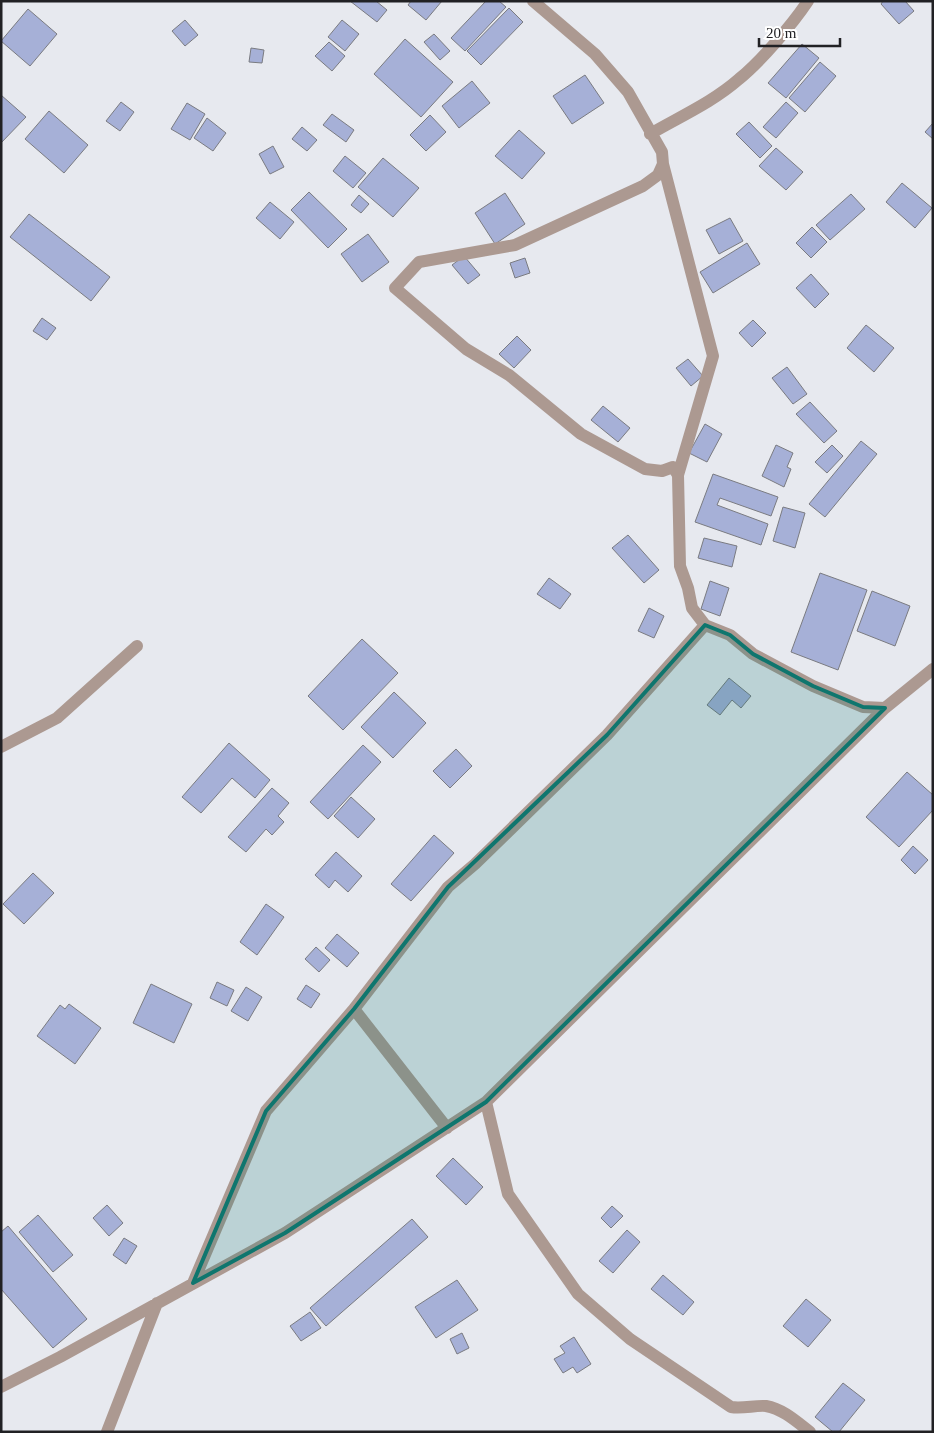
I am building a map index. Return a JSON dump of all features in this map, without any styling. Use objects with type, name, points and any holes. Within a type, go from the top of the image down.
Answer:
[{"type":"street","points":[[533,1],[595,54],[628,92],[650,134],[662,152],[663,164],[713,356],[678,475],[680,566],[688,588],[692,608],[705,625],[730,635],[753,654],[813,686],[863,706],[885,708]]},
{"type":"street","points":[[650,134],[710,100],[739,79],[781,35],[808,1]]},
{"type":"street","points":[[663,164],[658,175],[643,186],[515,245],[419,262],[395,288],[466,349],[509,375],[581,434],[645,469],[662,471],[673,467],[678,475]]},
{"type":"street","points":[[193,1283],[266,1111],[354,1009],[448,887],[607,735],[705,625]]},
{"type":"street","points":[[1,747],[57,718],[137,646]]},
{"type":"street","points":[[1,1386],[60,1357],[285,1233],[486,1102],[885,708],[933,669]]},
{"type":"street","points":[[354,1009],[447,1128]]},
{"type":"street","points":[[486,1102],[508,1194],[578,1294],[630,1340],[731,1406],[740,1408],[764,1406],[777,1409],[810,1432]]},
{"type":"street","points":[[106,1432],[157,1303]]},
{"type":"highlighted area","points":[[705,625],[730,635],[753,654],[813,686],[863,707],[885,708],[486,1102],[285,1233],[193,1283],[266,1111],[354,1009],[448,887],[607,735]]},
{"type":"building","points":[[350,1],[376,1],[387,10],[377,22]]},
{"type":"building","points":[[411,1],[442,1],[426,20],[408,5]]},
{"type":"building","points":[[486,1],[499,1],[506,7],[465,51],[451,38]]},
{"type":"building","points":[[883,1],[905,1],[914,11],[899,24],[881,4]]},
{"type":"building","points":[[509,8],[523,22],[481,65],[467,51]]},
{"type":"building","points":[[28,9],[57,34],[30,66],[1,41]]},
{"type":"building","points":[[185,20],[198,35],[185,46],[172,31]]},
{"type":"building","points":[[342,20],[359,34],[345,51],[328,37]]},
{"type":"building","points":[[434,34],[450,51],[440,60],[424,42]]},
{"type":"building","points":[[405,39],[453,82],[421,117],[374,74]]},
{"type":"building","points":[[329,42],[345,56],[332,71],[315,56]]},
{"type":"building","points":[[802,44],[819,58],[786,98],[768,83]]},
{"type":"building","points":[[251,48],[264,50],[262,63],[249,62]]},
{"type":"building","points":[[820,62],[836,76],[805,112],[789,98]]},
{"type":"building","points":[[585,75],[604,103],[572,124],[553,96]]},
{"type":"building","points":[[472,81],[490,103],[459,128],[442,106]]},
{"type":"building","points":[[1,95],[26,117],[1,143]]},
{"type":"building","points":[[121,102],[134,112],[120,131],[106,121]]},
{"type":"building","points":[[786,102],[798,113],[776,138],[763,127]]},
{"type":"building","points":[[187,103],[205,114],[190,140],[171,129]]},
{"type":"building","points":[[49,111],[88,145],[64,173],[25,139]]},
{"type":"building","points":[[332,114],[354,130],[346,142],[323,125]]},
{"type":"building","points":[[430,115],[446,132],[426,151],[410,135]]},
{"type":"building","points":[[207,118],[226,133],[213,151],[194,138]]},
{"type":"building","points":[[749,122],[772,146],[760,158],[736,134]]},
{"type":"building","points":[[933,123],[933,139],[925,132]]},
{"type":"building","points":[[302,127],[317,140],[307,151],[292,139]]},
{"type":"building","points":[[519,130],[545,153],[522,179],[495,156]]},
{"type":"building","points":[[273,146],[284,167],[270,174],[259,154]]},
{"type":"building","points":[[776,148],[803,172],[786,190],[759,166]]},
{"type":"building","points":[[345,156],[366,173],[353,188],[333,171]]},
{"type":"building","points":[[383,158],[419,188],[393,217],[358,187]]},
{"type":"building","points":[[902,183],[932,208],[915,228],[886,202]]},
{"type":"building","points":[[309,192],[347,229],[328,248],[291,210]]},
{"type":"building","points":[[505,193],[525,224],[495,244],[475,213]]},
{"type":"building","points":[[851,194],[865,209],[830,240],[816,225]]},
{"type":"building","points":[[359,195],[369,204],[361,213],[351,205]]},
{"type":"building","points":[[270,202],[294,222],[280,239],[256,218]]},
{"type":"building","points":[[29,214],[110,277],[91,301],[10,237]]},
{"type":"building","points":[[730,218],[743,241],[719,254],[706,230]]},
{"type":"building","points":[[812,227],[827,242],[811,258],[796,243]]},
{"type":"building","points":[[368,234],[389,262],[362,282],[341,254]]},
{"type":"building","points":[[747,243],[760,264],[713,293],[700,272]]},
{"type":"building","points":[[464,256],[480,275],[468,284],[452,265]]},
{"type":"building","points":[[525,258],[530,273],[515,278],[510,263]]},
{"type":"building","points":[[811,274],[829,294],[815,308],[796,288]]},
{"type":"building","points":[[42,318],[56,328],[47,340],[33,331]]},
{"type":"building","points":[[753,320],[766,333],[752,347],[739,333]]},
{"type":"building","points":[[866,325],[894,348],[874,372],[847,348]]},
{"type":"building","points":[[517,336],[531,350],[514,368],[499,354]]},
{"type":"building","points":[[688,359],[703,376],[691,386],[676,368]]},
{"type":"building","points":[[787,367],[807,394],[793,404],[772,378]]},
{"type":"building","points":[[810,402],[837,431],[824,443],[796,414]]},
{"type":"building","points":[[603,406],[630,428],[618,442],[591,420]]},
{"type":"building","points":[[705,424],[722,434],[707,462],[689,453]]},
{"type":"building","points":[[861,441],[877,454],[825,517],[809,504]]},
{"type":"building","points":[[776,445],[793,453],[787,467],[791,469],[784,487],[762,476]]},
{"type":"building","points":[[832,445],[843,456],[827,473],[815,462]]},
{"type":"building","points":[[713,474],[778,497],[771,516],[720,498],[717,505],[768,524],[761,545],[695,522]]},
{"type":"building","points":[[783,507],[805,513],[795,548],[773,541]]},
{"type":"building","points":[[628,535],[659,570],[644,583],[612,548]]},
{"type":"building","points":[[704,538],[737,546],[732,567],[698,558]]},
{"type":"building","points":[[820,573],[867,590],[838,670],[791,652]]},
{"type":"building","points":[[549,578],[571,594],[560,609],[537,594]]},
{"type":"building","points":[[710,581],[729,588],[720,616],[701,609]]},
{"type":"building","points":[[872,591],[910,606],[895,646],[857,631]]},
{"type":"building","points":[[649,608],[664,616],[654,638],[638,631]]},
{"type":"building","points":[[362,639],[398,673],[343,730],[308,696]]},
{"type":"building","points":[[729,678],[751,696],[741,708],[732,700],[720,715],[707,705]]},
{"type":"building","points":[[394,692],[426,723],[393,758],[361,727]]},
{"type":"building","points":[[229,743],[270,780],[255,798],[232,778],[201,813],[182,797]]},
{"type":"building","points":[[363,745],[381,762],[328,819],[310,802]]},
{"type":"building","points":[[456,749],[472,766],[450,788],[433,771]]},
{"type":"building","points":[[907,772],[933,795],[933,810],[899,847],[866,817]]},
{"type":"building","points":[[272,788],[289,803],[278,816],[284,822],[272,835],[266,829],[246,852],[228,837]]},
{"type":"building","points":[[351,797],[375,819],[358,838],[334,816]]},
{"type":"building","points":[[434,835],[454,853],[411,901],[391,884]]},
{"type":"building","points":[[913,846],[928,860],[915,874],[901,860]]},
{"type":"building","points":[[336,852],[362,876],[348,892],[335,880],[329,888],[315,875]]},
{"type":"building","points":[[33,873],[54,893],[24,924],[3,904]]},
{"type":"building","points":[[266,904],[284,917],[257,955],[240,942]]},
{"type":"building","points":[[337,934],[359,953],[347,967],[325,948]]},
{"type":"building","points":[[316,947],[330,960],[319,972],[305,959]]},
{"type":"building","points":[[217,982],[234,990],[227,1006],[210,998]]},
{"type":"building","points":[[151,984],[192,1004],[174,1043],[133,1023]]},
{"type":"building","points":[[306,985],[320,994],[311,1008],[297,999]]},
{"type":"building","points":[[246,987],[262,997],[248,1021],[231,1011]]},
{"type":"building","points":[[69,1004],[101,1028],[75,1064],[37,1036],[60,1005],[65,1009]]},
{"type":"building","points":[[453,1158],[483,1187],[466,1205],[436,1176]]},
{"type":"building","points":[[107,1205],[123,1223],[109,1236],[93,1218]]},
{"type":"building","points":[[612,1206],[623,1216],[611,1228],[601,1218]]},
{"type":"building","points":[[38,1215],[73,1255],[53,1272],[19,1232]]},
{"type":"building","points":[[412,1219],[428,1237],[326,1326],[310,1308]]},
{"type":"building","points":[[8,1226],[87,1319],[53,1348],[1,1289],[1,1232]]},
{"type":"building","points":[[627,1230],[640,1242],[613,1273],[599,1261]]},
{"type":"building","points":[[124,1238],[137,1246],[126,1264],[113,1255]]},
{"type":"building","points":[[663,1275],[694,1302],[683,1315],[651,1289]]},
{"type":"building","points":[[457,1280],[478,1310],[436,1338],[415,1307]]},
{"type":"building","points":[[806,1299],[831,1320],[808,1347],[783,1326]]},
{"type":"building","points":[[310,1312],[321,1328],[301,1341],[290,1326]]},
{"type":"building","points":[[462,1333],[469,1348],[457,1354],[450,1339]]},
{"type":"building","points":[[574,1337],[591,1364],[577,1373],[573,1367],[563,1373],[554,1359],[565,1353],[560,1346]]},
{"type":"building","points":[[843,1383],[865,1400],[839,1432],[833,1432],[815,1417]]}]
